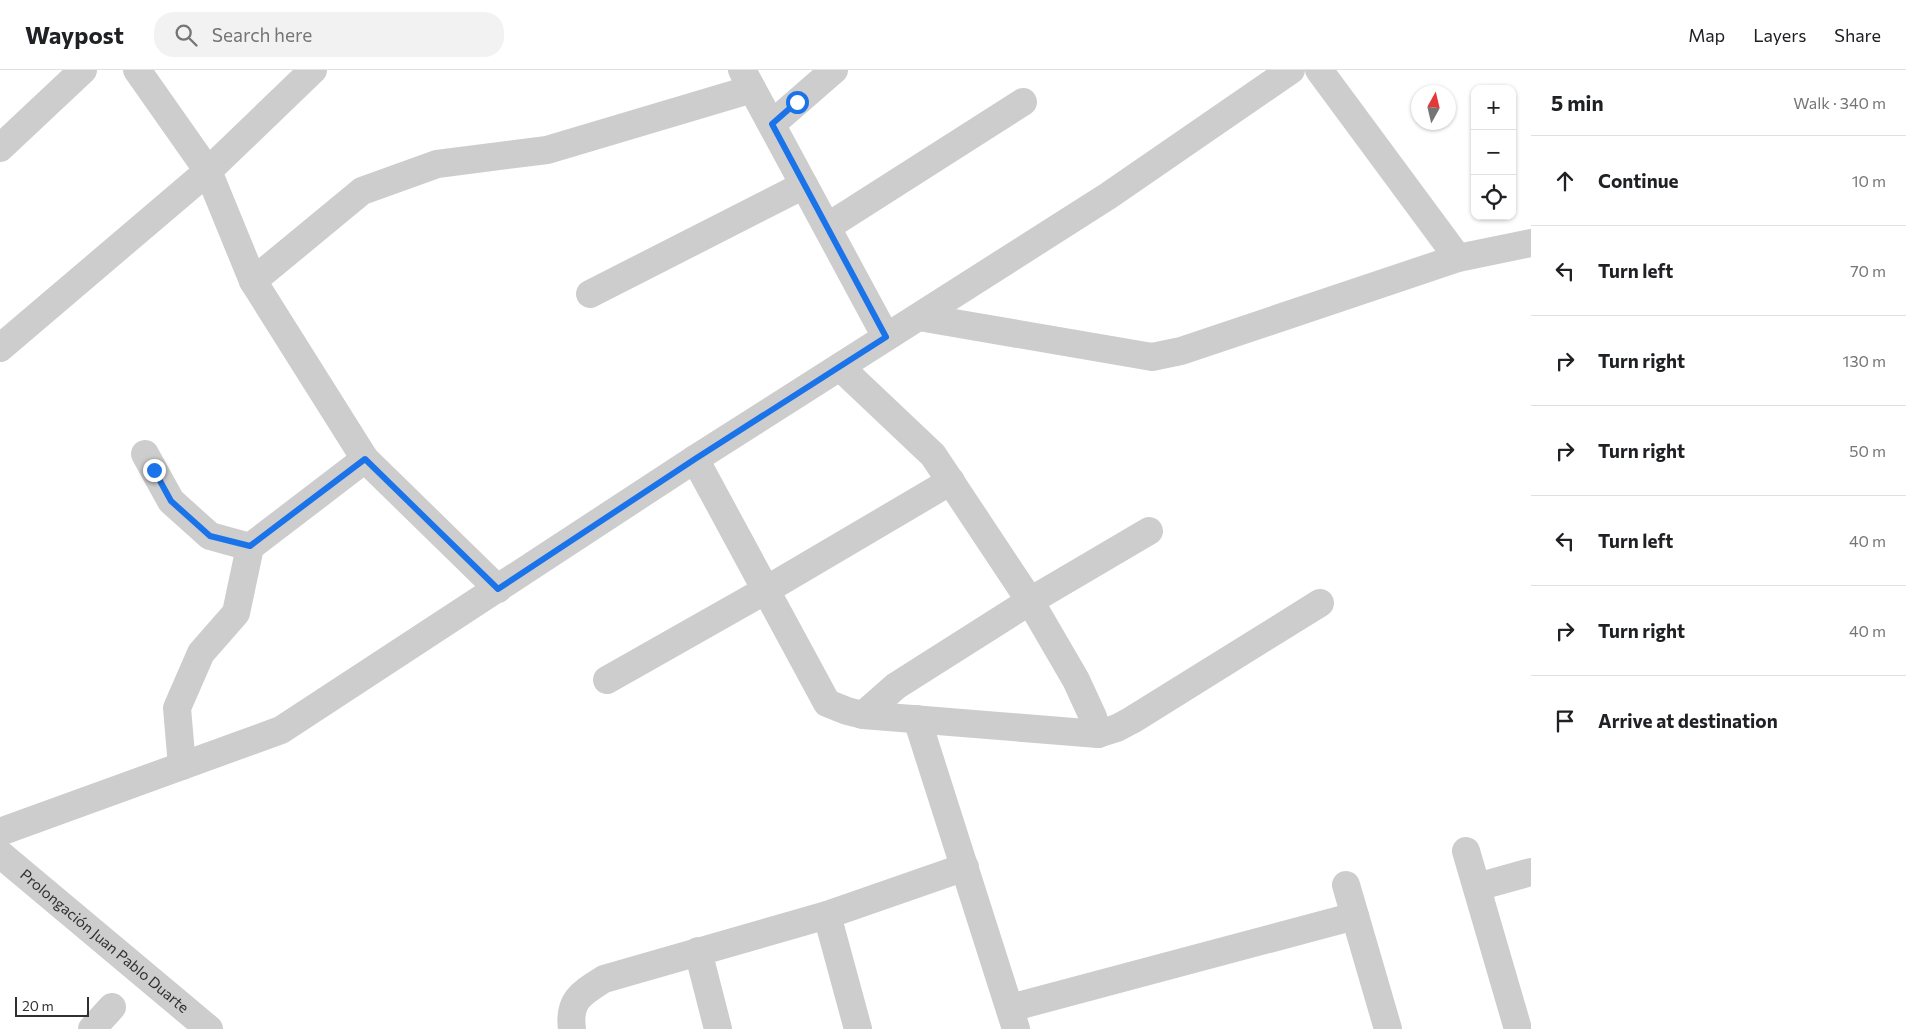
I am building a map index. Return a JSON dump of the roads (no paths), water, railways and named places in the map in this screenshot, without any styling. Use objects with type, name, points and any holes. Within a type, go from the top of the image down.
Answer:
[{"type":"street","points":[[0,148],[83,70]]},
{"type":"street","points":[[137,70],[208,171],[253,282],[365,459],[498,589]]},
{"type":"street","points":[[0,348],[208,171],[314,70]]},
{"type":"street","points":[[772,124],[834,70]]},
{"type":"street","points":[[0,832],[281,730],[695,459],[1108,196],[1290,70]]},
{"type":"street","points":[[1319,70],[1458,258]]},
{"type":"street","points":[[253,282],[362,191],[437,164],[547,150],[747,80],[886,337]]},
{"type":"street","points":[[827,227],[1023,102]]},
{"type":"street","points":[[590,294],[804,186]]},
{"type":"street","points":[[919,316],[1152,357],[1181,351],[1458,258],[1531,243]]},
{"type":"street","points":[[840,367],[933,455],[1030,600],[1076,680],[1093,717],[1098,734]]},
{"type":"street","points":[[145,454],[171,501],[210,536],[250,546]]},
{"type":"street","points":[[182,766],[177,708],[201,653],[236,612],[250,546],[365,459]]},
{"type":"street","points":[[695,459],[827,703],[864,715],[1098,734],[1117,728],[1132,720],[1320,603]]},
{"type":"street","points":[[607,680],[766,590],[950,481]]},
{"type":"street","points":[[864,715],[896,686],[1030,600],[1150,531]]},
{"type":"street","points":[[917,719],[1013,1019],[1355,916]]},
{"type":"street","points":[[1466,851],[1518,1029]]},
{"type":"street","name":"Prolongación Juan Pablo Duarte","points":[[0,854],[209,1029]]},
{"type":"street","points":[[572,1029],[572,1008],[580,995],[604,979],[827,915],[965,867]]},
{"type":"street","points":[[1477,887],[1531,872]]},
{"type":"street","points":[[1346,885],[1388,1029]]},
{"type":"street","points":[[827,915],[858,1029]]},
{"type":"street","points":[[698,952],[718,1029]]},
{"type":"street","points":[[92,1029],[112,1007]]},
{"type":"street","points":[[1524,1029],[1531,1027]]}]
